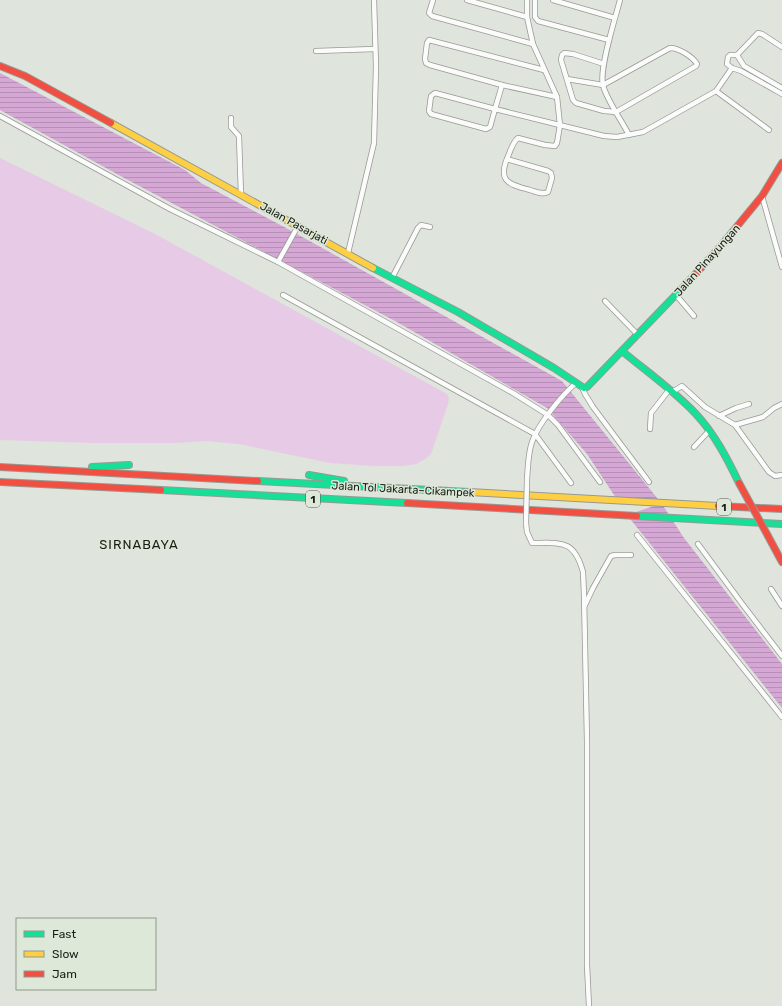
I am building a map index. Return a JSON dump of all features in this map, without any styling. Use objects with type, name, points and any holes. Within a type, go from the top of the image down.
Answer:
[{"type":"main road","name":"Jalan Pasarjati","points":[[0,66],[25,76],[392,278],[458,312],[554,368],[583,387]]},
{"type":"main road","name":"Jalan Pinayungan","points":[[583,387],[587,387],[638,335],[720,247],[762,196],[782,163]]},
{"type":"main road","points":[[622,351],[694,412],[709,431],[724,453],[739,484],[782,562]]},
{"type":"main road","points":[[46,469],[129,466]]},
{"type":"main road","name":"Jalan Tol Jakarta–Cikampek","points":[[0,467],[367,486],[666,504],[782,509]]},
{"type":"main road","points":[[309,475],[367,486]]},
{"type":"main road","name":"Jalan Tol Jakarta–Cikampek","points":[[0,482],[675,517],[782,524]]},
{"type":"street","points":[[348,253],[374,143],[374,0]]},
{"type":"street","points":[[433,0],[429,13],[432,16],[533,44]]},
{"type":"street","points":[[467,0],[528,17]]},
{"type":"street","points":[[507,159],[551,173],[552,178],[548,192],[543,194],[509,183],[504,178],[503,174],[507,159],[515,140],[518,138],[555,146],[557,143],[560,125],[557,97],[533,44],[528,17],[527,0]]},
{"type":"street","points":[[535,0],[535,17],[538,21],[609,40]]},
{"type":"street","points":[[553,0],[615,18]]},
{"type":"street","points":[[620,0],[609,40],[604,64],[602,85],[629,135]]},
{"type":"street","points":[[782,47],[758,33],[737,55],[730,55],[727,60],[727,64],[732,68],[782,94]]},
{"type":"street","points":[[544,70],[429,40],[427,42],[426,63],[502,85],[557,97]]},
{"type":"street","points":[[567,79],[602,85],[670,48],[676,48],[697,64],[696,66],[616,112],[576,103],[573,100],[561,60],[562,55],[564,53],[573,54],[604,64]]},
{"type":"street","points":[[316,51],[375,49]]},
{"type":"street","points":[[737,55],[744,66],[782,88]]},
{"type":"street","points":[[502,85],[495,109],[490,127],[486,129],[434,116],[429,111],[431,96],[435,93],[495,109],[604,136],[617,137],[643,132],[716,91],[732,68]]},
{"type":"street","points":[[744,73],[748,68]]},
{"type":"street","points":[[716,91],[769,130]]},
{"type":"street","points":[[0,116],[170,209],[278,262],[549,413],[600,482]]},
{"type":"street","points":[[231,118],[231,127],[239,136],[241,195]]},
{"type":"street","points":[[762,196],[782,267]]},
{"type":"street","points":[[392,278],[418,228],[421,225],[430,227]]},
{"type":"street","points":[[278,262],[298,226]]},
{"type":"street","points":[[676,295],[694,316]]},
{"type":"street","points":[[283,296],[535,434],[571,483]]},
{"type":"street","points":[[605,301],[638,335]]},
{"type":"street","points":[[576,383],[549,413],[535,434],[531,443],[527,478],[526,523],[527,532],[532,543],[562,544],[570,548],[576,554],[583,572],[587,741],[588,1006]]},
{"type":"street","points":[[650,428],[651,413],[670,391],[682,386],[705,407],[734,425],[769,472],[775,476],[782,475]]},
{"type":"street","points":[[583,387],[590,403],[649,482]]},
{"type":"street","points":[[719,416],[749,404]]},
{"type":"street","points":[[734,425],[763,417],[774,408],[782,404]]},
{"type":"street","points":[[694,447],[709,431]]},
{"type":"street","points":[[637,534],[782,717]]},
{"type":"street","points":[[698,544],[782,656]]},
{"type":"street","points":[[585,606],[593,588],[611,556],[631,555]]},
{"type":"street","points":[[771,589],[782,606]]},
{"type":"shaded area","points":[[0,73],[185,170],[201,183],[288,229],[562,381],[662,504],[684,538],[782,664],[782,708],[627,515],[660,504],[618,501],[587,454],[547,408],[395,321],[126,179],[0,110]]},
{"type":"shaded area","points":[[0,158],[155,234],[447,394],[449,398],[448,404],[431,454],[416,464],[403,466],[375,466],[330,463],[239,444],[206,441],[176,443],[94,443],[0,440]]},
{"type":"traffic: fast","points":[[373,268],[458,312],[554,368],[584,388],[587,387],[691,279]]},
{"type":"traffic: fast","points":[[622,351],[678,396],[695,413],[720,446],[739,483]]},
{"type":"traffic: fast","points":[[92,467],[129,465]]},
{"type":"traffic: fast","points":[[309,475],[344,481]]},
{"type":"traffic: fast","points":[[258,481],[469,492]]},
{"type":"traffic: fast","points":[[161,490],[407,503]]},
{"type":"traffic: fast","points":[[637,516],[782,524]]},
{"type":"traffic: slow","points":[[111,123],[373,268]]},
{"type":"traffic: slow","points":[[469,492],[718,506]]},
{"type":"traffic: jam","points":[[0,66],[25,76],[111,123]]},
{"type":"traffic: jam","points":[[691,279],[720,247],[762,196],[782,163]]},
{"type":"traffic: jam","points":[[0,467],[258,481]]},
{"type":"traffic: jam","points":[[0,482],[161,490]]},
{"type":"traffic: jam","points":[[739,483],[768,536]]},
{"type":"traffic: jam","points":[[407,503],[637,516]]},
{"type":"traffic: jam","points":[[718,506],[782,509]]},
{"type":"traffic: jam","points":[[768,536],[782,562]]},
{"type":"district","name":"SIRNABAYA","points":[[139,544]]}]
